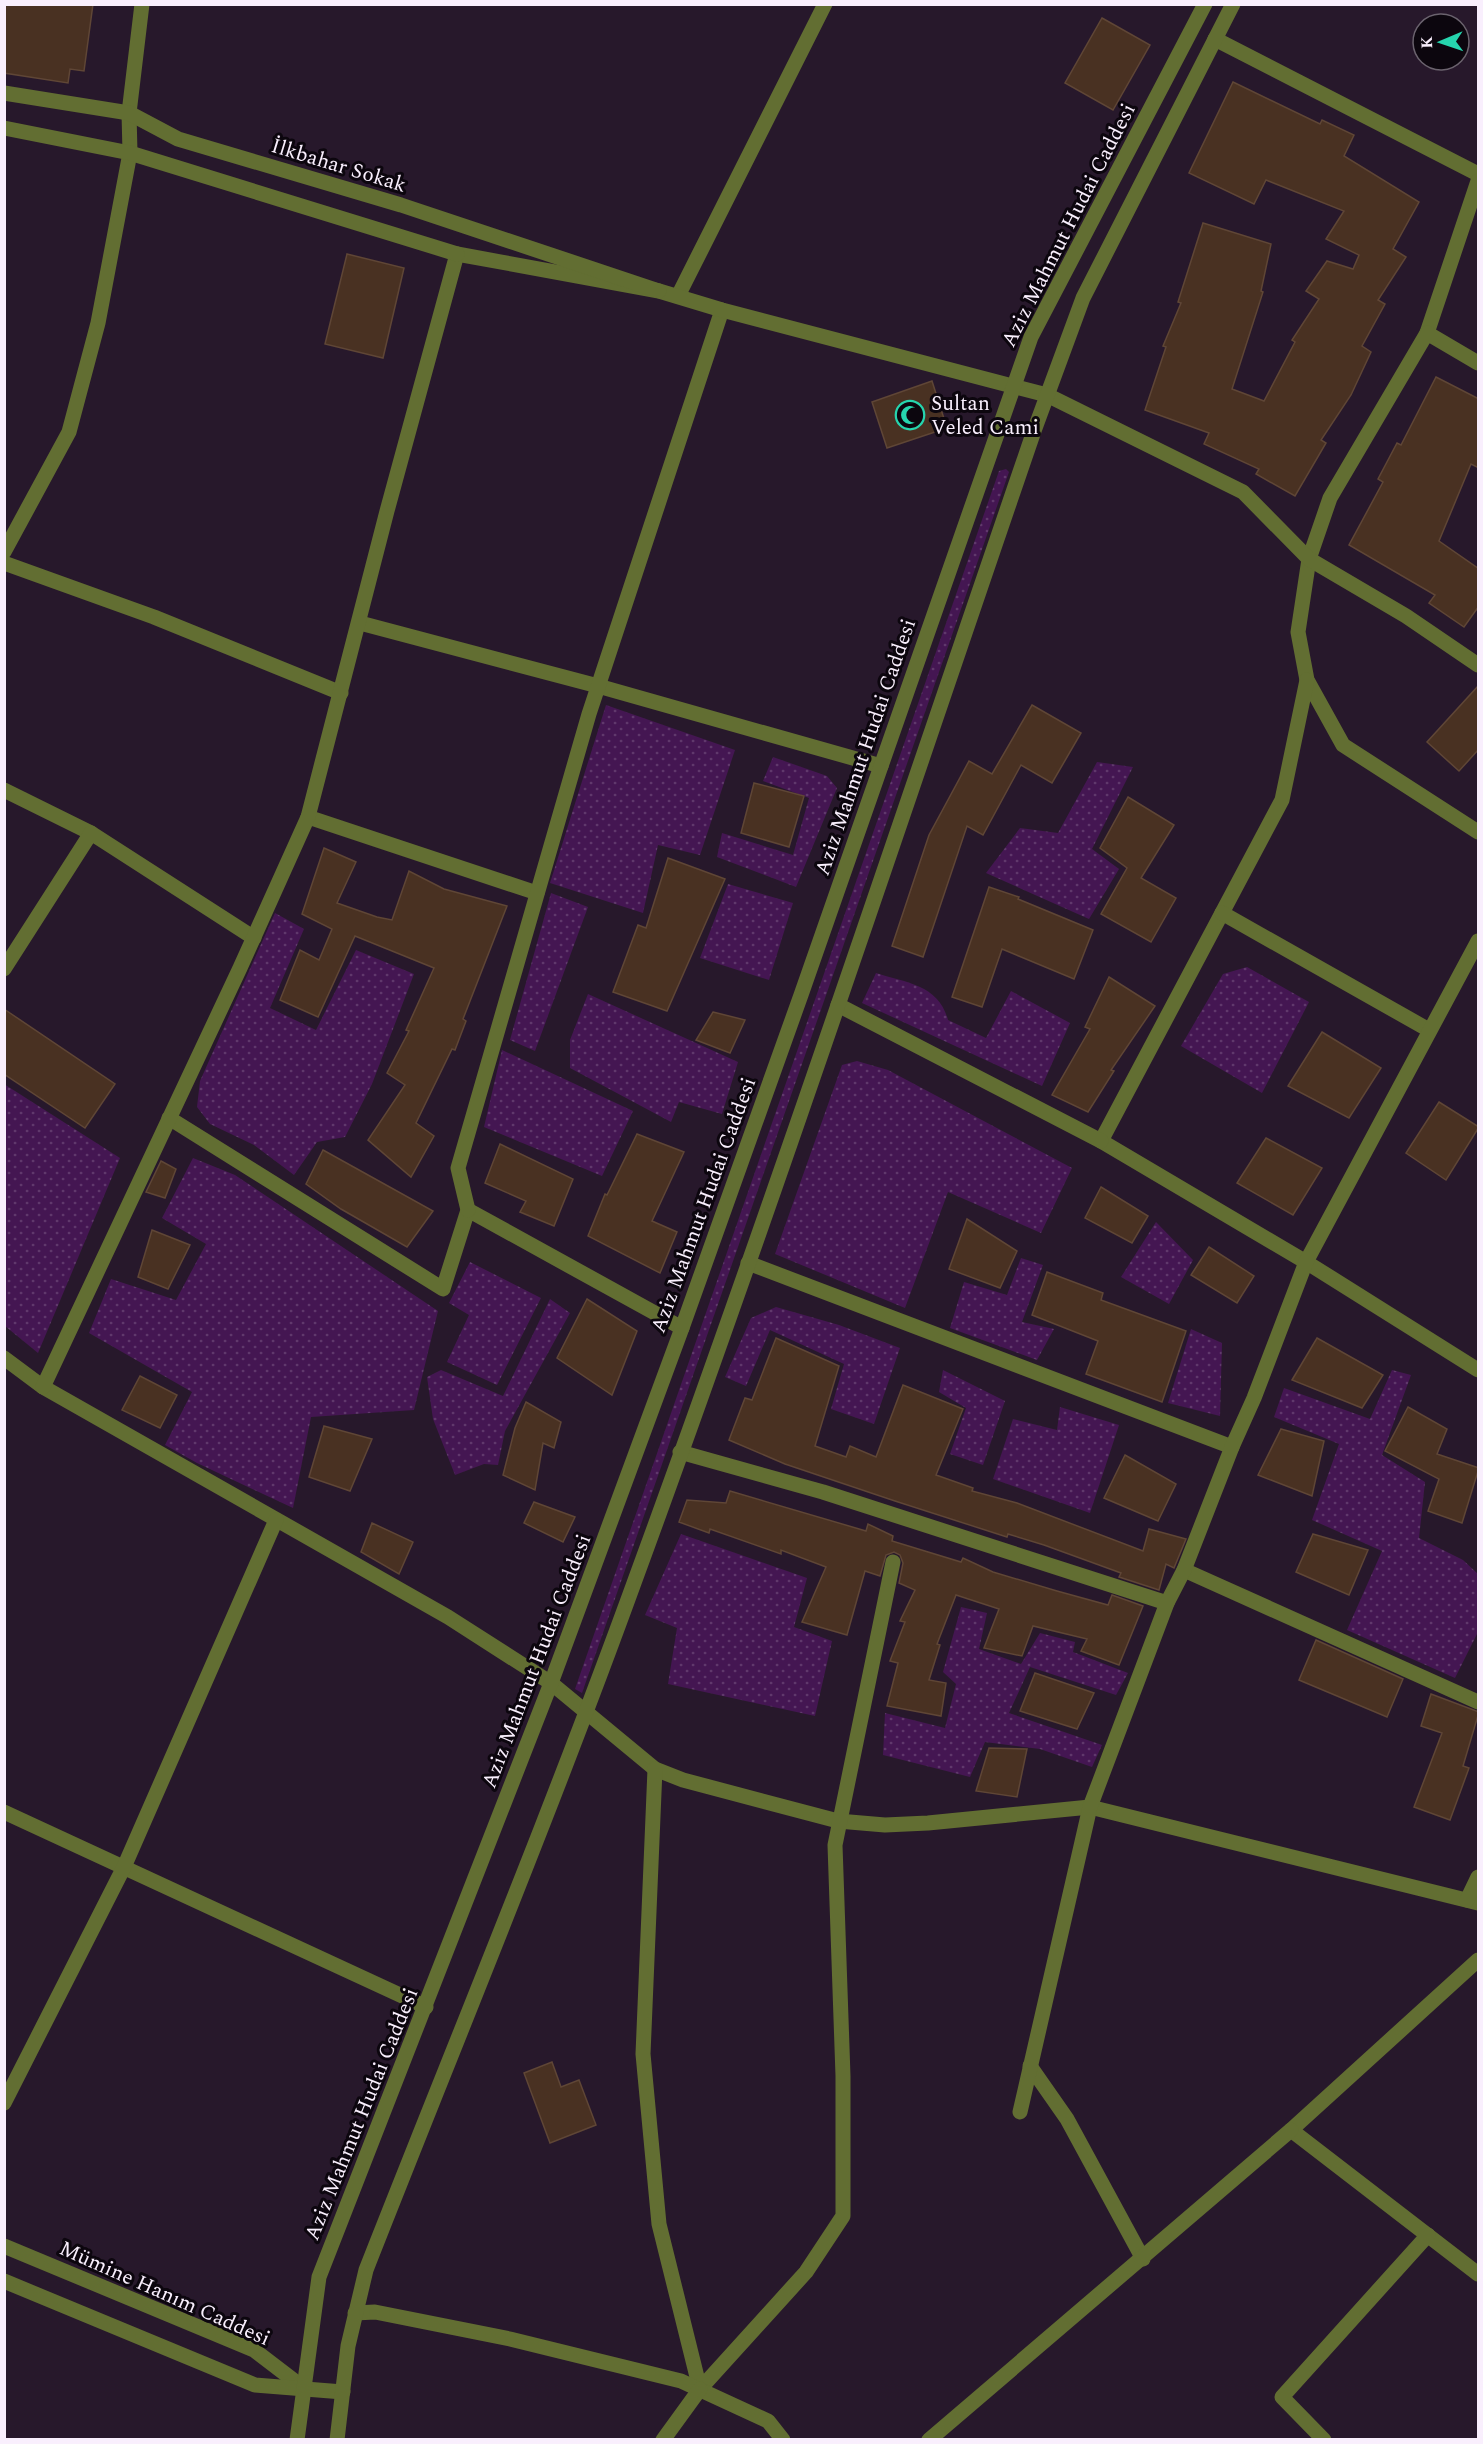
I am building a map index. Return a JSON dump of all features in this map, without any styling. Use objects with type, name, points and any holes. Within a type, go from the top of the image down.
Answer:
[{"type":"street","points":[[4,552],[69,432],[98,323],[130,153],[129,113],[142,4]]},
{"type":"street","points":[[678,296],[825,4]]},
{"type":"street","points":[[337,2439],[348,2346],[366,2270],[586,1711],[748,1263],[1047,395],[1083,298],[1233,4]]},
{"type":"street","name":"Aziz Mahmut Hudai Caddesi","points":[[297,2439],[319,2277],[552,1683],[682,1328],[1031,337],[1201,6]]},
{"type":"street","points":[[1215,39],[1479,174]]},
{"type":"street","name":"İlkbahar Sokak","points":[[4,93],[129,113],[178,139],[401,205],[659,291]]},
{"type":"street","points":[[4,128],[130,153],[457,254],[659,291],[722,310],[1047,395],[1243,492],[1309,559],[1406,616],[1479,665]]},
{"type":"street","points":[[1479,181],[1427,333],[1330,498],[1309,559],[1298,632],[1307,680],[1344,745],[1479,832]]},
{"type":"street","points":[[43,1388],[308,818],[387,511],[457,254]]},
{"type":"street","points":[[170,1118],[443,1289],[468,1210],[458,1168],[598,686],[722,310]]},
{"type":"street","points":[[1427,333],[1479,363]]},
{"type":"street","points":[[4,562],[154,617],[341,693]]},
{"type":"street","points":[[360,623],[598,686],[881,766]]},
{"type":"street","points":[[1101,1141],[1282,800],[1307,680]]},
{"type":"street","points":[[4,790],[92,833],[254,938]]},
{"type":"street","points":[[308,818],[537,893]]},
{"type":"street","points":[[4,969],[92,833]]},
{"type":"street","points":[[1222,913],[1429,1030]]},
{"type":"street","points":[[1020,2112],[1090,1807],[1167,1604],[1184,1570],[1232,1447],[1254,1398],[1306,1262],[1479,941]]},
{"type":"street","points":[[838,1005],[1101,1141],[1306,1262],[1479,1370]]},
{"type":"street","points":[[468,1210],[682,1328]]},
{"type":"street","points":[[748,1263],[1232,1447]]},
{"type":"street","points":[[4,1358],[43,1388],[448,1617],[552,1683],[655,1769],[683,1780],[838,1821],[885,1825],[1090,1807],[1121,1812],[1473,1901],[1479,1877]]},
{"type":"street","points":[[680,1452],[834,1495],[1167,1604]]},
{"type":"street","points":[[4,2103],[124,1867],[276,1520]]},
{"type":"street","points":[[663,2439],[700,2389],[806,2272],[843,2216],[843,2076],[835,1845],[838,1821],[848,1794],[893,1562]]},
{"type":"street","points":[[1184,1570],[1479,1702]]},
{"type":"street","points":[[655,1769],[643,2054],[658,2224],[700,2389]]},
{"type":"street","points":[[4,1812],[426,2007]]},
{"type":"street","points":[[929,2439],[1143,2259],[1291,2130],[1479,1960]]},
{"type":"street","points":[[1030,2066],[1067,2119],[1143,2259]]},
{"type":"street","points":[[1291,2130],[1479,2274]]},
{"type":"street","points":[[1324,2439],[1282,2397],[1428,2235]]},
{"type":"street","name":"Mümine Hanım Caddesi","points":[[4,2246],[254,2350],[305,2389]]},
{"type":"street","points":[[4,2281],[255,2385],[344,2392]]},
{"type":"street","points":[[356,2313],[375,2312],[510,2339],[681,2381],[768,2421],[783,2439]]},
{"type":"shaded area","points":[[1006,469],[1009,472],[582,1693],[575,1689],[999,471]]},
{"type":"shaded area","points":[[606,705],[735,750],[700,855],[658,845],[643,913],[550,883]]},
{"type":"shaded area","points":[[773,757],[827,776],[837,788],[796,887],[717,857],[722,833],[793,855],[809,798],[763,781]]},
{"type":"shaded area","points":[[1097,762],[1133,767],[1092,849],[1119,869],[1089,919],[986,873],[1020,828],[1058,833]]},
{"type":"shaded area","points":[[728,884],[793,903],[769,980],[700,958]]},
{"type":"shaded area","points":[[551,893],[588,907],[535,1051],[510,1040]]},
{"type":"shaded area","points":[[275,913],[304,929],[270,1008],[316,1030],[356,950],[414,974],[372,1084],[345,1137],[317,1142],[294,1175],[254,1145],[210,1124],[197,1107],[200,1081]]},
{"type":"shaded area","points":[[1247,967],[1309,1002],[1262,1093],[1181,1046],[1223,974]]},
{"type":"shaded area","points":[[876,973],[910,983],[929,992],[944,1008],[948,1020],[986,1038],[1011,991],[1070,1023],[1042,1086],[862,1003]]},
{"type":"shaded area","points":[[588,994],[738,1062],[722,1114],[679,1102],[671,1122],[570,1068],[570,1040]]},
{"type":"shaded area","points":[[502,1050],[633,1111],[602,1176],[484,1127]]},
{"type":"shaded area","points":[[857,1061],[888,1070],[1072,1168],[1041,1233],[948,1192],[905,1308],[775,1254],[842,1065]]},
{"type":"shaded area","points":[[4,1084],[120,1158],[38,1353],[5,1326]]},
{"type":"shaded area","points":[[193,1158],[235,1175],[438,1311],[414,1410],[311,1417],[293,1508],[197,1463],[165,1445],[192,1392],[89,1333],[111,1279],[176,1300],[206,1244],[162,1218]]},
{"type":"shaded area","points":[[1156,1222],[1193,1260],[1169,1304],[1121,1277]]},
{"type":"shaded area","points":[[1021,1258],[1043,1265],[1022,1322],[1054,1329],[1037,1360],[950,1328],[964,1282],[1007,1295]]},
{"type":"shaded area","points":[[470,1262],[541,1298],[497,1385],[447,1362],[469,1315],[449,1303]]},
{"type":"shaded area","points":[[550,1299],[570,1313],[505,1431],[498,1465],[484,1464],[455,1475],[433,1419],[427,1377],[441,1370],[503,1396]]},
{"type":"shaded area","points":[[776,1307],[839,1325],[900,1348],[874,1424],[831,1409],[844,1364],[770,1330],[746,1386],[725,1377],[751,1318]]},
{"type":"shaded area","points":[[1191,1329],[1222,1343],[1220,1416],[1168,1403]]},
{"type":"shaded area","points":[[943,1370],[1005,1401],[983,1465],[950,1454],[966,1408],[939,1392]]},
{"type":"shaded area","points":[[1392,1370],[1411,1375],[1382,1455],[1425,1482],[1419,1538],[1463,1560],[1478,1574],[1478,1632],[1455,1678],[1347,1630],[1382,1551],[1312,1520],[1339,1444],[1274,1417],[1284,1388],[1370,1419]]},
{"type":"shaded area","points":[[1060,1407],[1119,1425],[1090,1513],[993,1479],[1013,1419],[1057,1430]]},
{"type":"shaded area","points":[[681,1534],[807,1578],[794,1627],[832,1641],[815,1716],[668,1684],[677,1628],[645,1615]]},
{"type":"shaded area","points":[[961,1607],[987,1613],[979,1649],[1021,1664],[1040,1633],[1075,1642],[1073,1652],[1128,1673],[1116,1695],[1030,1667],[1009,1713],[1102,1745],[1092,1767],[1040,1749],[985,1742],[970,1777],[883,1755],[885,1713],[945,1728],[956,1684],[943,1672]]},
{"type":"building","points":[[4,4],[93,4],[84,71],[70,69],[68,83],[4,73]]},
{"type":"building","points":[[1102,18],[1150,45],[1113,110],[1065,83]]},
{"type":"building","points":[[1233,82],[1320,124],[1322,120],[1354,135],[1344,156],[1419,202],[1393,249],[1406,257],[1378,300],[1385,304],[1362,346],[1371,352],[1351,395],[1321,440],[1326,443],[1295,496],[1256,474],[1259,469],[1204,444],[1209,433],[1145,410],[1166,347],[1163,346],[1181,303],[1178,302],[1203,223],[1271,244],[1261,291],[1263,292],[1232,389],[1264,401],[1295,342],[1292,340],[1319,299],[1306,291],[1327,261],[1353,269],[1359,255],[1326,239],[1344,211],[1266,180],[1254,204],[1189,173]]},
{"type":"building","points":[[347,254],[404,268],[383,358],[325,344]]},
{"type":"building","points":[[1436,377],[1479,399],[1479,468],[1471,464],[1439,541],[1479,569],[1479,606],[1464,627],[1429,603],[1435,595],[1349,545],[1383,482],[1378,479],[1397,443],[1401,445]]},
{"type":"building","name":"Sultan Veled Cami","points":[[932,381],[947,428],[887,448],[872,402]]},
{"type":"building","points":[[1479,685],[1479,749],[1459,771],[1427,742]]},
{"type":"building","points":[[1032,705],[1081,733],[1052,783],[1021,765],[983,835],[967,826],[923,957],[892,946],[929,835],[969,761],[992,774]]},
{"type":"building","points":[[754,783],[804,796],[789,847],[741,833]]},
{"type":"building","points":[[1128,797],[1174,825],[1141,878],[1176,898],[1151,942],[1101,914],[1127,868],[1100,848]]},
{"type":"building","points":[[324,848],[356,862],[337,903],[377,917],[392,920],[409,871],[444,889],[507,906],[463,1019],[466,1021],[455,1050],[452,1049],[416,1123],[434,1136],[411,1177],[368,1140],[405,1085],[387,1073],[409,1031],[406,1030],[434,968],[355,936],[318,1017],[280,1000],[300,950],[319,960],[332,929],[302,914]]},
{"type":"building","points":[[668,858],[725,879],[667,1011],[613,992],[638,925],[646,928]]},
{"type":"building","points":[[989,887],[1019,897],[1018,899],[1093,930],[1074,979],[1002,949],[982,1007],[952,997]]},
{"type":"building","points":[[1109,977],[1155,1006],[1111,1070],[1114,1071],[1088,1112],[1052,1095],[1090,1029],[1085,1027]]},
{"type":"building","points":[[4,1009],[115,1084],[85,1128],[4,1074]]},
{"type":"building","points":[[713,1012],[745,1020],[730,1053],[696,1040]]},
{"type":"building","points":[[1322,1032],[1381,1068],[1349,1118],[1288,1086]]},
{"type":"building","points":[[1439,1102],[1479,1127],[1446,1180],[1406,1153]]},
{"type":"building","points":[[637,1134],[684,1152],[652,1221],[677,1232],[660,1273],[588,1236],[605,1194],[607,1195]]},
{"type":"building","points":[[1266,1138],[1322,1168],[1293,1215],[1237,1183]]},
{"type":"building","points":[[500,1144],[573,1179],[554,1226],[520,1212],[526,1201],[485,1183]]},
{"type":"building","points":[[323,1150],[433,1211],[407,1247],[341,1209],[306,1184]]},
{"type":"building","points":[[161,1161],[176,1169],[165,1198],[146,1192]]},
{"type":"building","points":[[1101,1187],[1148,1216],[1132,1243],[1085,1218]]},
{"type":"building","points":[[967,1219],[1017,1251],[1000,1288],[949,1269]]},
{"type":"building","points":[[152,1230],[190,1245],[168,1289],[138,1277]]},
{"type":"building","points":[[1209,1247],[1254,1276],[1237,1303],[1191,1275]]},
{"type":"building","points":[[1047,1272],[1103,1293],[1101,1300],[1186,1331],[1162,1402],[1086,1374],[1098,1341],[1032,1315]]},
{"type":"building","points":[[587,1299],[637,1331],[612,1395],[557,1358]]},
{"type":"building","points":[[776,1338],[839,1366],[815,1446],[846,1457],[850,1446],[876,1457],[903,1385],[963,1409],[936,1475],[973,1488],[972,1491],[1017,1503],[1143,1551],[1149,1529],[1186,1539],[1174,1568],[1166,1564],[1159,1590],[1119,1577],[1121,1573],[1044,1545],[1008,1534],[1007,1537],[895,1501],[785,1464],[729,1440],[745,1398],[752,1400]]},
{"type":"building","points":[[1317,1338],[1383,1375],[1362,1408],[1292,1380]]},
{"type":"building","points":[[140,1376],[177,1395],[160,1428],[122,1410]]},
{"type":"building","points":[[526,1402],[561,1422],[554,1448],[543,1443],[535,1490],[503,1475],[515,1428]]},
{"type":"building","points":[[1408,1407],[1447,1429],[1437,1454],[1479,1468],[1462,1523],[1428,1511],[1439,1479],[1385,1451]]},
{"type":"building","points":[[324,1426],[372,1439],[350,1491],[309,1477]]},
{"type":"building","points":[[1281,1429],[1324,1441],[1312,1496],[1258,1475]]},
{"type":"building","points":[[1125,1455],[1176,1484],[1158,1521],[1104,1498]]},
{"type":"building","points":[[730,1491],[866,1531],[868,1524],[893,1536],[892,1541],[961,1562],[963,1558],[993,1572],[1057,1591],[1108,1605],[1112,1595],[1143,1606],[1119,1665],[1081,1651],[1087,1639],[1033,1626],[1022,1656],[984,1648],[999,1609],[956,1595],[937,1644],[940,1645],[929,1680],[946,1683],[941,1716],[887,1706],[898,1663],[890,1661],[905,1622],[900,1621],[915,1590],[899,1583],[903,1563],[900,1555],[894,1552],[886,1555],[880,1576],[865,1571],[847,1635],[802,1622],[826,1567],[781,1550],[781,1554],[710,1529],[709,1533],[679,1522],[687,1500],[726,1503]]},
{"type":"building","points":[[534,1502],[575,1517],[563,1542],[524,1523]]},
{"type":"building","points":[[372,1523],[413,1542],[399,1574],[361,1552]]},
{"type":"building","points":[[1313,1534],[1368,1550],[1349,1595],[1296,1572]]},
{"type":"building","points":[[1316,1640],[1403,1679],[1387,1717],[1299,1680]]},
{"type":"building","points":[[1035,1673],[1094,1693],[1077,1729],[1020,1711]]},
{"type":"building","points":[[1431,1694],[1479,1712],[1463,1766],[1469,1768],[1450,1820],[1414,1807],[1442,1733],[1421,1726]]},
{"type":"building","points":[[989,1748],[1027,1749],[1017,1797],[976,1791]]},
{"type":"building","points":[[552,2062],[561,2087],[579,2080],[596,2125],[550,2143],[524,2073]]},
{"type":"place","name":"Sultan Veled Cami","points":[[910,415]]}]
